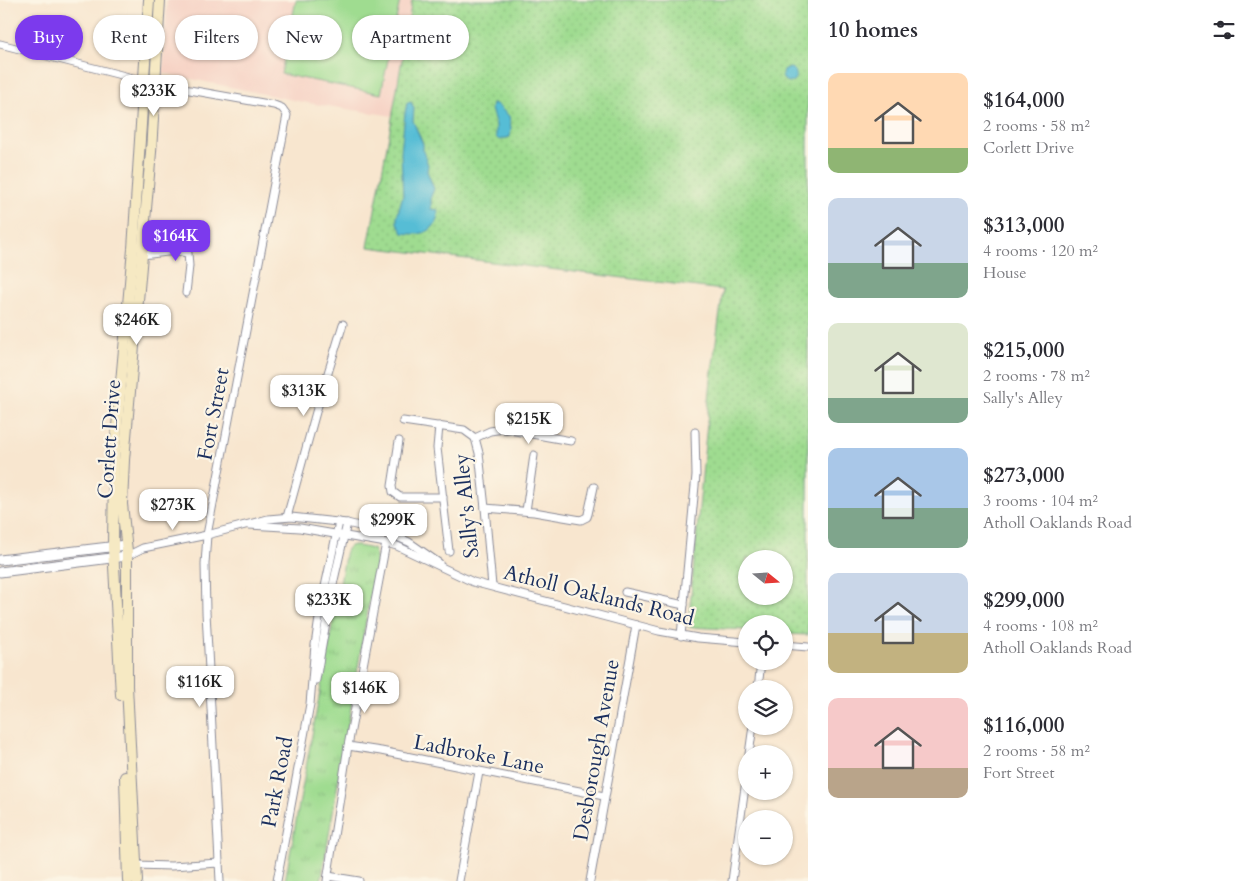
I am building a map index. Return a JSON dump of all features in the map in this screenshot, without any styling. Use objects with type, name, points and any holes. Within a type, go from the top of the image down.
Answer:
[{"type":"main road","name":"Corlett Drive","points":[[128,881],[125,764],[113,552],[114,460],[133,250],[149,0]]},
{"type":"main road","name":"Corlett Drive","points":[[136,881],[127,686],[127,556],[122,504],[124,460],[156,84],[160,0]]},
{"type":"street","points":[[0,44],[156,84]]},
{"type":"street","name":"Fort Street","points":[[156,84],[282,108],[287,115],[207,535],[205,564],[206,612],[220,881]]},
{"type":"street","points":[[142,254],[176,251],[188,254],[190,266],[186,293]]},
{"type":"street","points":[[288,516],[316,412],[343,324]]},
{"type":"street","name":"Sally's Alley","points":[[404,421],[464,430],[475,438],[479,453],[492,586]]},
{"type":"street","points":[[439,426],[437,448],[449,551]]},
{"type":"street","points":[[475,438],[490,431],[504,429],[571,441]]},
{"type":"street","points":[[681,636],[696,475],[695,432]]},
{"type":"street","points":[[399,441],[392,486],[393,492],[400,497],[443,497]]},
{"type":"street","points":[[526,511],[534,455]]},
{"type":"street","points":[[485,508],[551,514],[575,520],[584,519],[588,514],[594,487]]},
{"type":"street","name":"Atholl Oaklands Road","points":[[0,560],[113,552],[127,556],[143,548],[288,516],[347,523],[400,537],[431,556],[447,570]]},
{"type":"street","name":"Park Road","points":[[277,881],[310,704],[320,611],[339,522]]},
{"type":"street","name":"Park Road","points":[[310,704],[347,523]]},
{"type":"street","name":"Atholl Oaklands Road","points":[[249,525],[300,528],[386,543],[398,546],[463,578],[681,636],[738,641]]},
{"type":"street","points":[[359,881],[327,878],[348,746],[386,543]]},
{"type":"street","name":"Atholl Oaklands Road","points":[[0,572],[32,569],[113,552],[126,545],[143,548]]},
{"type":"street","points":[[11,559],[26,564],[32,569]]},
{"type":"street","points":[[625,592],[684,605]]},
{"type":"street","name":"Desborough Avenue","points":[[590,881],[636,625]]},
{"type":"street","points":[[793,646],[808,647]]},
{"type":"street","name":"Ladbroke Lane","points":[[348,746],[604,796]]},
{"type":"street","points":[[459,881],[479,772]]},
{"type":"street","points":[[732,881],[743,800]]},
{"type":"street","points":[[136,865],[171,866],[219,863]]},
{"type":"shaded area","points":[[167,0],[413,0],[410,15],[352,15],[352,60],[403,60],[393,116],[308,103],[163,73]]},
{"type":"green space","points":[[296,0],[400,0],[397,15],[352,15],[352,60],[388,60],[381,94],[281,74],[284,60],[342,60],[342,15],[293,15]]},
{"type":"green space","points":[[412,0],[808,0],[808,635],[793,634],[793,615],[738,615],[738,630],[688,627],[711,379],[723,290],[368,247],[402,60],[469,60],[469,15],[409,15]]},
{"type":"green space","points":[[354,545],[373,549],[376,563],[321,881],[285,881],[345,554],[349,547]]},
{"type":"water","points":[[786,68],[792,68],[796,75],[792,82],[786,82],[782,78],[782,72]]},
{"type":"water","points":[[411,102],[414,108],[413,121],[423,144],[423,151],[428,165],[427,171],[434,189],[431,196],[431,209],[438,210],[435,224],[432,228],[416,234],[403,233],[397,223],[403,195],[401,153],[405,113],[407,103]]},
{"type":"water","points":[[492,103],[496,104],[509,116],[510,137],[499,140],[496,137],[496,125],[491,109]]}]
